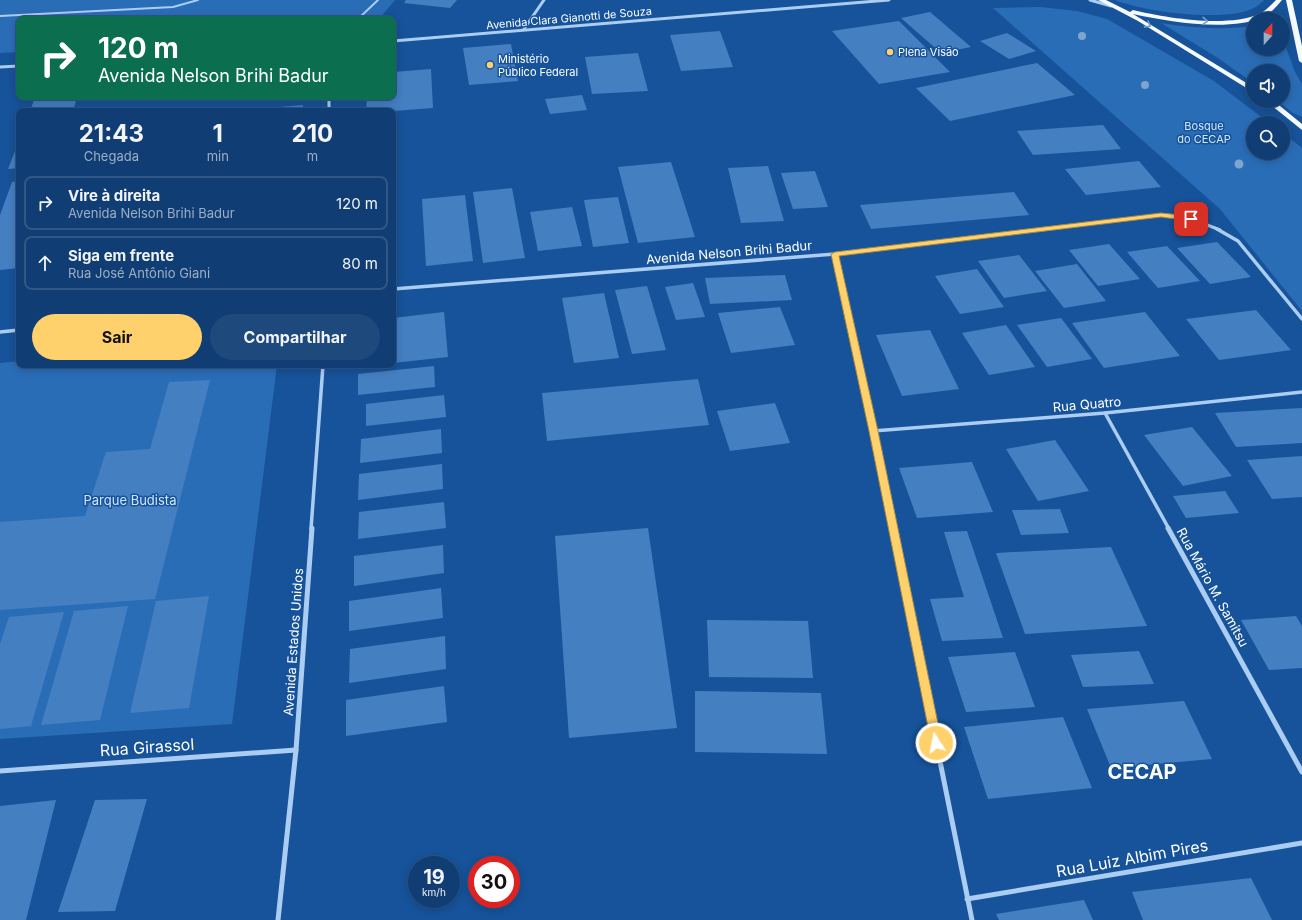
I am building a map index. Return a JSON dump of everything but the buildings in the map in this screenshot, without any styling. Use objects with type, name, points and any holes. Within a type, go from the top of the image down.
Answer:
[{"type":"main road","points":[[1101,0],[1140,20],[1246,86]]},
{"type":"main road","points":[[1112,6],[1135,13],[1173,19],[1192,21],[1232,21],[1261,16],[1279,0]]},
{"type":"main road","points":[[1290,0],[1302,61]]},
{"type":"main road","points":[[1278,108],[1302,128]]},
{"type":"street","points":[[524,29],[544,0]]},
{"type":"street","name":"Avenida Clara Gianotti de Souza","points":[[396,41],[889,0]]},
{"type":"street","points":[[1090,0],[1112,6]]},
{"type":"street","points":[[0,67],[16,66]]},
{"type":"street","name":"Avenida Nelson Brihi Badur","points":[[396,289],[835,254],[1161,215],[1207,223],[1230,235],[1238,241],[1302,319]]},
{"type":"street","points":[[835,254],[874,431],[972,920]]},
{"type":"street","points":[[0,332],[16,330]]},
{"type":"street","name":"Avenida Estados Unidos","points":[[278,920],[296,750],[323,368]]},
{"type":"street","name":"Rua Quatro","points":[[874,431],[1105,413],[1302,392]]},
{"type":"street","name":"Rua Mário M. Samitsu","points":[[1105,413],[1302,772]]},
{"type":"street","name":"Rua Girassol","points":[[0,771],[296,750]]},
{"type":"street","name":"Rua Luiz Albim Pires","points":[[967,899],[1302,843]]},
{"type":"lane","points":[[0,16],[40,15],[177,6],[198,0]]},
{"type":"lane","points":[[361,16],[378,0]]},
{"type":"green space","points":[[0,0],[395,0],[382,16],[16,16],[16,52],[0,53]]},
{"type":"green space","points":[[1115,0],[1264,0],[1252,9],[1239,13],[1204,15],[1163,12]]},
{"type":"green space","name":"Bosque do CECAP","points":[[1040,7],[1077,11],[1107,19],[1214,81],[1246,105],[1246,108],[1249,108],[1260,116],[1246,116],[1246,160],[1290,160],[1290,139],[1302,148],[1302,311],[1220,209],[993,8]]},
{"type":"green space","points":[[1161,23],[1207,28],[1246,27],[1246,56],[1289,56],[1295,72],[1302,84],[1302,117],[1287,108],[1290,108],[1290,64],[1246,64],[1246,78],[1218,58]]},
{"type":"green space","name":"Parque Budista","points":[[16,361],[16,368],[277,368],[232,724],[0,739],[0,363]]},
{"type":"place","name":"Plena Visão","points":[[890,52]]},
{"type":"place","name":"Ministério Público Federal","points":[[490,65]]},
{"type":"district","name":"CECAP","points":[[1142,772]]},
{"type":"route","points":[[936,743],[874,431],[835,254],[1161,215],[1191,219]]}]
